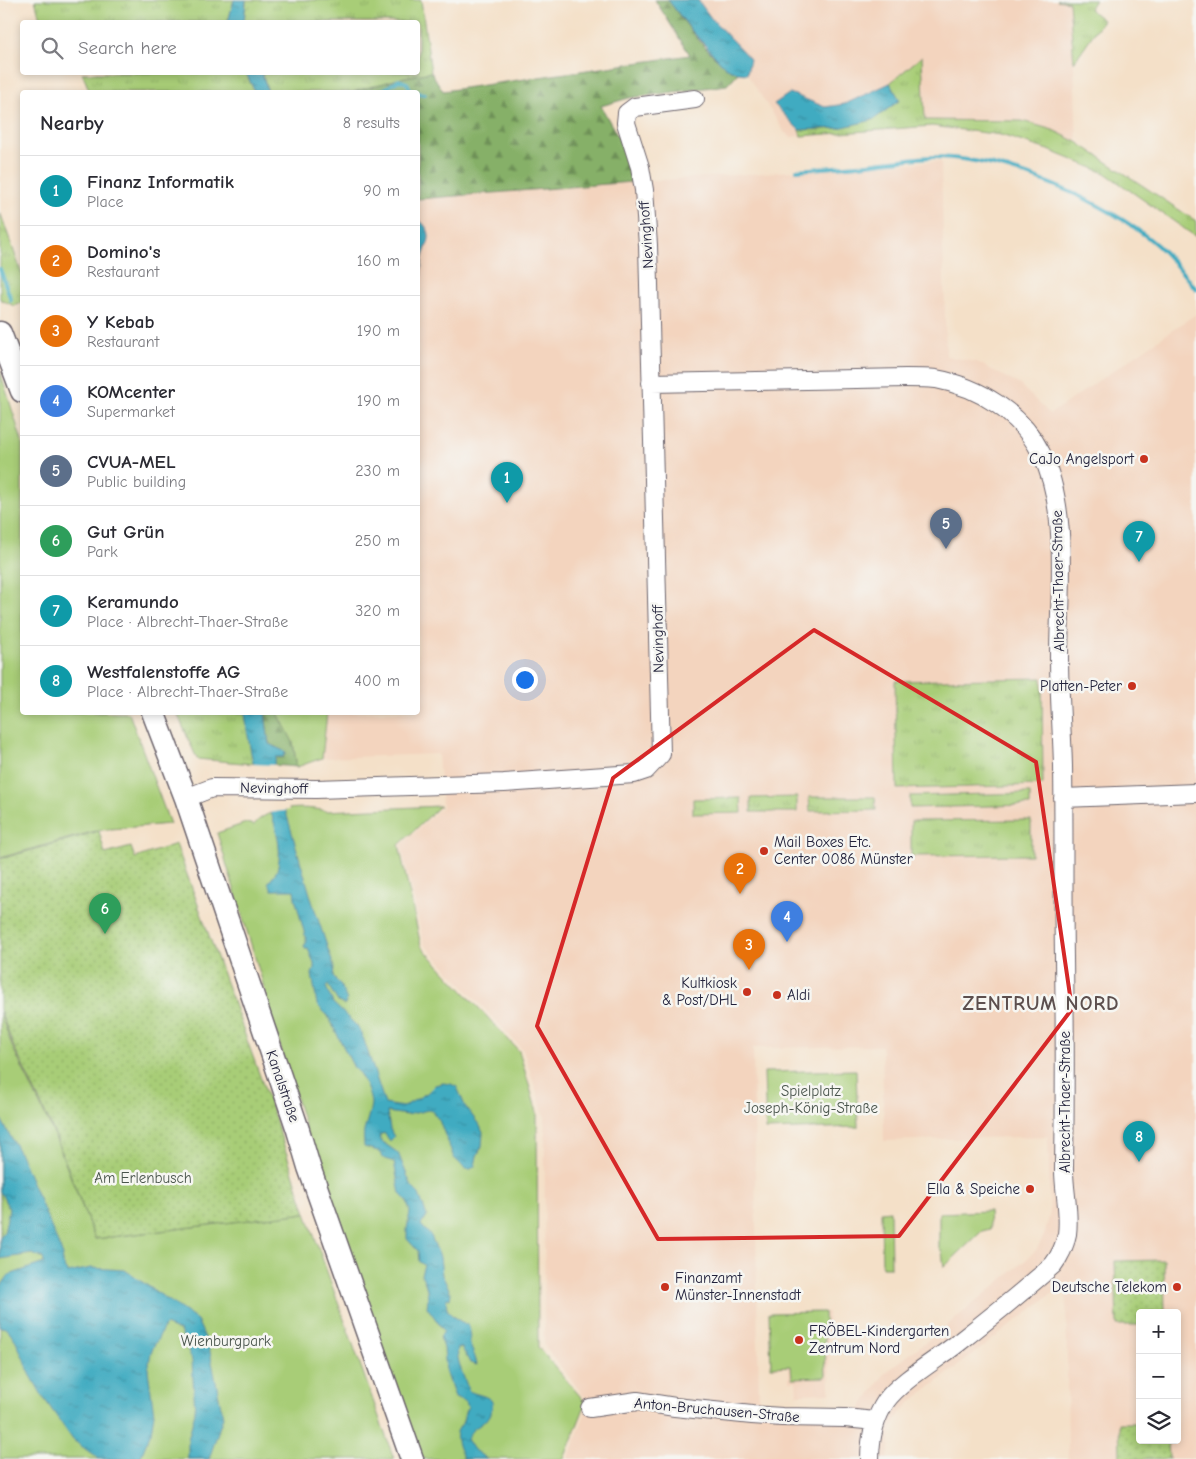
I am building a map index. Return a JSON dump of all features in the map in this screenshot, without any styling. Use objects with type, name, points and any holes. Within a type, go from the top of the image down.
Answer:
[{"type":"main road","points":[[0,333],[6,367],[20,388]]},
{"type":"main road","name":"Kanalstraße","points":[[154,715],[186,798],[309,1166],[412,1459]]},
{"type":"street","name":"Nevinghoff","points":[[186,798],[212,788],[303,789],[504,783],[634,774],[646,770],[661,754],[649,271],[644,190],[640,168],[625,118],[630,110],[635,108],[694,99]]},
{"type":"street","name":"Albrecht-Thaer-Straße","points":[[651,382],[872,378],[933,379],[956,384],[984,396],[1004,409],[1022,426],[1042,454],[1053,480],[1059,518],[1066,1045],[1064,1178],[1068,1226],[1066,1237],[1062,1249],[1052,1265],[959,1342],[894,1391],[885,1402],[875,1421]]},
{"type":"street","points":[[1063,798],[1196,793]]},
{"type":"street","name":"Anton-Bruchausen-Straße","points":[[590,1408],[637,1401],[675,1407],[782,1418],[845,1418],[875,1421]]},
{"type":"street","points":[[870,1459],[875,1421]]},
{"type":"highlighted area","points":[[814,630],[1036,762],[1072,1009],[899,1236],[658,1239],[537,1026],[613,778]]},
{"type":"shaded area","points":[[656,0],[1095,0],[1089,9],[1103,20],[1074,62],[1077,142],[1071,159],[1000,135],[932,126],[791,137],[785,133],[747,74],[738,74],[727,85]]},
{"type":"shaded area","points":[[941,161],[946,356],[977,362],[1020,385],[1050,414],[1196,314],[1196,1459],[1068,1459],[1066,1283],[911,1402],[900,1413],[891,1430],[888,1459],[568,1459],[589,1403],[544,1345],[545,1117],[523,1050],[424,944],[401,845],[442,807],[438,754],[322,758],[327,715],[420,715],[420,199]],"holes":[[[882,1046],[884,1141],[1048,1136],[1050,1212],[1045,1233],[1037,1249],[1027,1259],[945,1327],[885,1373],[860,1409],[766,1408],[759,1403],[753,1048]]]},
{"type":"shaded area","name":"FRÖBEL-Kindergarten Zentrum Nord","points":[[828,1312],[830,1393],[797,1394],[796,1381],[789,1381],[789,1367],[771,1368],[769,1313]]},
{"type":"green space","points":[[35,0],[234,0],[229,20],[40,20]]},
{"type":"green space","points":[[246,0],[421,0],[431,72],[420,74],[420,20],[244,20]]},
{"type":"green space","points":[[655,0],[668,0],[708,50],[727,67],[738,73],[727,85],[629,98],[601,106],[624,148],[632,182],[420,199],[420,90],[360,90],[405,77],[431,72],[443,91],[690,55]]},
{"type":"green space","points":[[1057,0],[1095,0],[1089,9],[1103,20],[1074,62],[1069,2]]},
{"type":"green space","points":[[922,56],[925,120],[1022,121],[1053,130],[1077,142],[1196,221],[1196,237],[1105,173],[1051,151],[1001,135],[932,126],[801,136],[799,130],[839,128],[899,100],[890,83]]},
{"type":"green space","points":[[83,75],[247,75],[254,90],[89,90]]},
{"type":"green space","points":[[263,75],[415,75],[360,90],[267,90]]},
{"type":"green space","points":[[0,212],[20,268],[20,304],[14,306],[0,299]]},
{"type":"green space","points":[[0,371],[20,435],[20,715],[130,715],[170,824],[99,830],[0,858]]},
{"type":"green space","points":[[1042,678],[1043,785],[897,789],[895,681]]},
{"type":"green space","points":[[178,715],[245,715],[254,764],[197,759]]},
{"type":"green space","points":[[265,715],[279,715],[293,742],[297,767],[273,765],[276,757],[279,756],[269,744]]},
{"type":"green space","points":[[279,715],[327,715],[322,758],[297,767],[293,742]]},
{"type":"green space","points":[[1030,793],[1030,805],[910,808],[910,796]]},
{"type":"green space","points":[[797,797],[797,812],[751,812],[751,798]]},
{"type":"green space","points":[[809,797],[875,797],[876,810],[810,811]]},
{"type":"green space","points":[[741,798],[742,813],[693,814],[693,799]]},
{"type":"green space","points":[[440,806],[399,845],[421,946],[519,1051],[537,1112],[538,1347],[586,1403],[564,1459],[421,1459],[329,1205],[217,833],[246,823],[254,825],[268,814],[288,809],[309,808],[326,811]]},
{"type":"green space","points":[[1031,820],[1031,855],[911,856],[911,821]]},
{"type":"green space","name":"Am Erlenbusch","points":[[99,831],[105,854],[131,847],[135,858],[176,844],[273,1112],[306,1213],[95,1239],[54,1132],[13,1045],[0,1010],[0,859]]},
{"type":"green space","name":"Wienburgpark","points":[[0,1012],[12,1046],[53,1132],[95,1239],[306,1213],[394,1459],[0,1459]]},
{"type":"green space","name":"Spielplatz Joseph-König-Straße","points":[[856,1070],[858,1127],[766,1130],[764,1072]]},
{"type":"green space","points":[[890,1211],[891,1267],[882,1267],[881,1212]]},
{"type":"green space","points":[[989,1211],[990,1229],[982,1231],[944,1267],[942,1252],[939,1248],[939,1213]]},
{"type":"green space","points":[[1164,1260],[1165,1309],[1136,1309],[1136,1325],[1117,1325],[1115,1261]]},
{"type":"green space","name":"FRÖBEL-Kindergarten Zentrum Nord","points":[[824,1312],[826,1377],[792,1378],[791,1366],[771,1367],[769,1313]]},
{"type":"green space","points":[[1119,1423],[1136,1423],[1136,1444],[1168,1444],[1169,1459],[1120,1459]]},
{"type":"water","points":[[234,0],[246,0],[244,20],[229,20]]},
{"type":"water","points":[[668,0],[698,0],[711,18],[750,59],[747,74],[738,73],[725,67],[692,31]]},
{"type":"water","points":[[247,75],[263,75],[267,90],[254,90]]},
{"type":"water","points":[[890,83],[900,100],[873,120],[839,128],[799,130],[774,104],[790,93],[825,107],[845,104]]},
{"type":"water","points":[[420,221],[428,230],[429,235],[423,256],[420,283]]},
{"type":"water","points":[[245,715],[265,715],[269,744],[286,752],[283,757],[276,757],[273,768],[312,901],[334,967],[333,977],[340,984],[347,1000],[345,1005],[338,1002],[328,985],[326,987],[333,1003],[358,1027],[385,1104],[403,1107],[427,1093],[435,1085],[451,1084],[457,1087],[465,1106],[483,1133],[482,1146],[475,1166],[471,1169],[466,1169],[454,1158],[439,1120],[432,1111],[428,1110],[407,1115],[387,1112],[390,1129],[394,1137],[390,1141],[384,1133],[380,1135],[381,1141],[398,1153],[412,1187],[419,1194],[427,1216],[421,1225],[431,1236],[440,1257],[442,1275],[451,1293],[450,1299],[447,1298],[447,1308],[452,1315],[469,1326],[471,1337],[469,1341],[477,1365],[470,1363],[462,1348],[458,1347],[457,1352],[461,1369],[469,1391],[485,1396],[493,1402],[488,1417],[473,1430],[467,1439],[474,1450],[487,1459],[464,1459],[460,1449],[457,1432],[468,1407],[466,1402],[455,1397],[446,1371],[444,1348],[440,1337],[444,1331],[427,1307],[427,1290],[421,1274],[424,1265],[419,1262],[418,1251],[407,1239],[410,1212],[407,1201],[400,1194],[394,1162],[383,1158],[382,1154],[378,1151],[364,1147],[364,1131],[371,1100],[360,1074],[354,1068],[328,1016],[317,1005],[312,974],[314,963],[308,949],[305,949],[306,939],[294,890],[272,890],[268,883],[277,870],[279,844],[249,744]]},
{"type":"water","points":[[0,1117],[20,1154],[63,1255],[62,1264],[68,1273],[91,1268],[125,1270],[197,1320],[209,1347],[223,1417],[209,1459],[188,1459],[188,1440],[195,1412],[192,1360],[180,1331],[165,1325],[151,1352],[148,1370],[154,1414],[151,1432],[141,1456],[142,1459],[99,1459],[73,1440],[43,1397],[30,1374],[16,1341],[7,1328],[0,1327],[0,1287],[9,1275],[44,1263],[43,1258],[32,1254],[0,1259],[0,1237],[4,1232],[9,1209],[0,1191]]},
{"type":"pier","points":[[251,764],[276,765],[289,810],[268,813]]},
{"type":"waterway","points":[[383,90],[399,80],[407,83],[412,90]]},
{"type":"waterway","points":[[420,93],[425,94]]},
{"type":"waterway","points":[[797,170],[932,157],[990,164],[1021,173],[1052,184],[1082,198],[1136,229],[1158,246],[1196,289]]},
{"type":"waterway","points":[[0,269],[11,300]]},
{"type":"place","name":"CaJo Angelsport","points":[[1144,459]]},
{"type":"place","name":"Finanz Informatik","points":[[507,503]]},
{"type":"place","name":"CVUA-MEL","points":[[946,549]]},
{"type":"place","name":"Keramundo","points":[[1139,562]]},
{"type":"place","name":"Platten-Peter","points":[[1132,686]]},
{"type":"place","name":"Mail Boxes Etc. Center 0086 Münster","points":[[764,851]]},
{"type":"place","name":"Domino's","points":[[740,894]]},
{"type":"place","name":"Gut Grün","points":[[105,934]]},
{"type":"place","name":"KOMcenter","points":[[787,942]]},
{"type":"place","name":"Y Kebab","points":[[749,970]]},
{"type":"place","name":"Kultkiosk & Post/DHL","points":[[747,992]]},
{"type":"place","name":"Aldi","points":[[777,995]]},
{"type":"place","name":"Westfalenstoffe AG","points":[[1139,1162]]},
{"type":"place","name":"Ella & Speiche","points":[[1030,1189]]},
{"type":"place","name":"Finanzamt Münster-Innenstadt","points":[[665,1287]]},
{"type":"place","name":"Deutsche Telekom","points":[[1177,1287]]},
{"type":"place","name":"FRÖBEL-Kindergarten Zentrum Nord","points":[[799,1340]]},
{"type":"district","name":"ZENTRUM NORD","points":[[1041,1003]]}]
